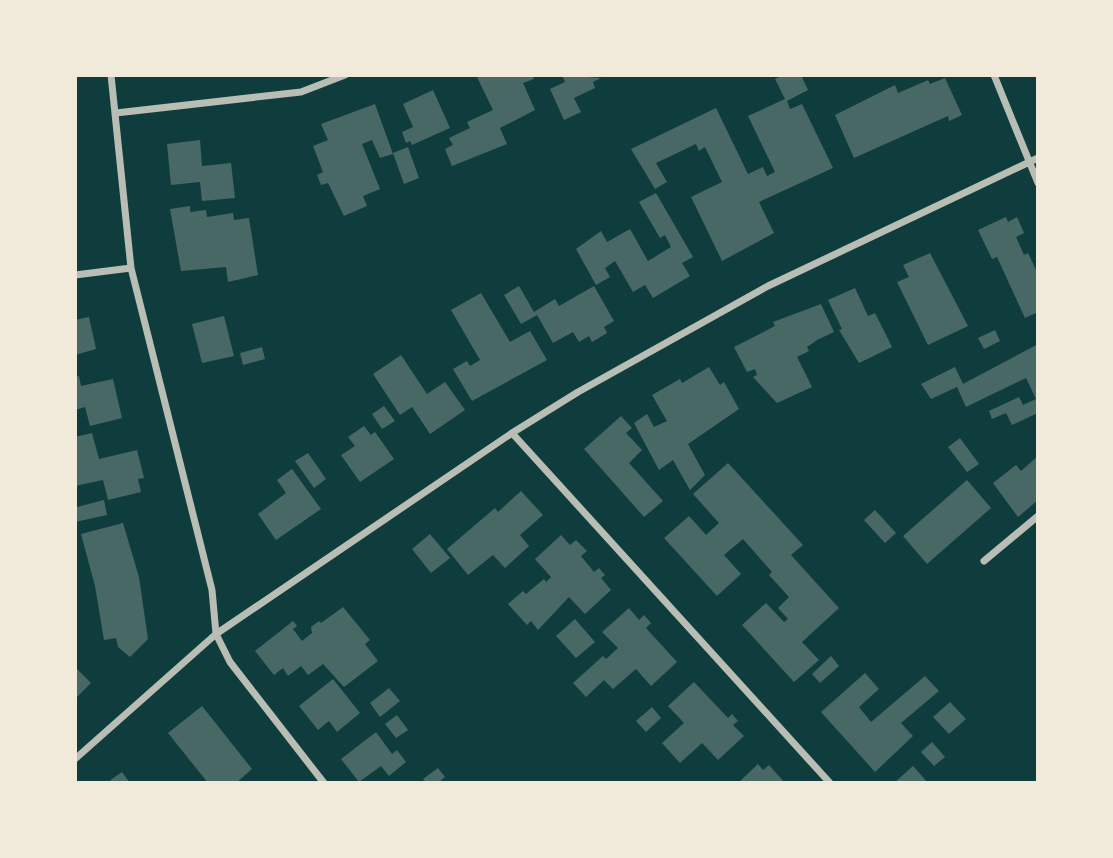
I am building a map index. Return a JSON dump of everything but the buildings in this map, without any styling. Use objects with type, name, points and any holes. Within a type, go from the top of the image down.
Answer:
[{"type":"street","points":[[111,75],[131,268],[212,590],[216,634],[230,662],[324,783]]},
{"type":"street","points":[[116,113],[301,92],[345,75]]},
{"type":"street","points":[[994,75],[1038,183]]},
{"type":"street","points":[[75,759],[216,634],[512,433],[578,392],[768,286],[1038,158]]},
{"type":"street","points":[[75,275],[131,268]]},
{"type":"street","points":[[512,433],[830,783]]},
{"type":"street","points":[[984,561],[1038,516]]}]
